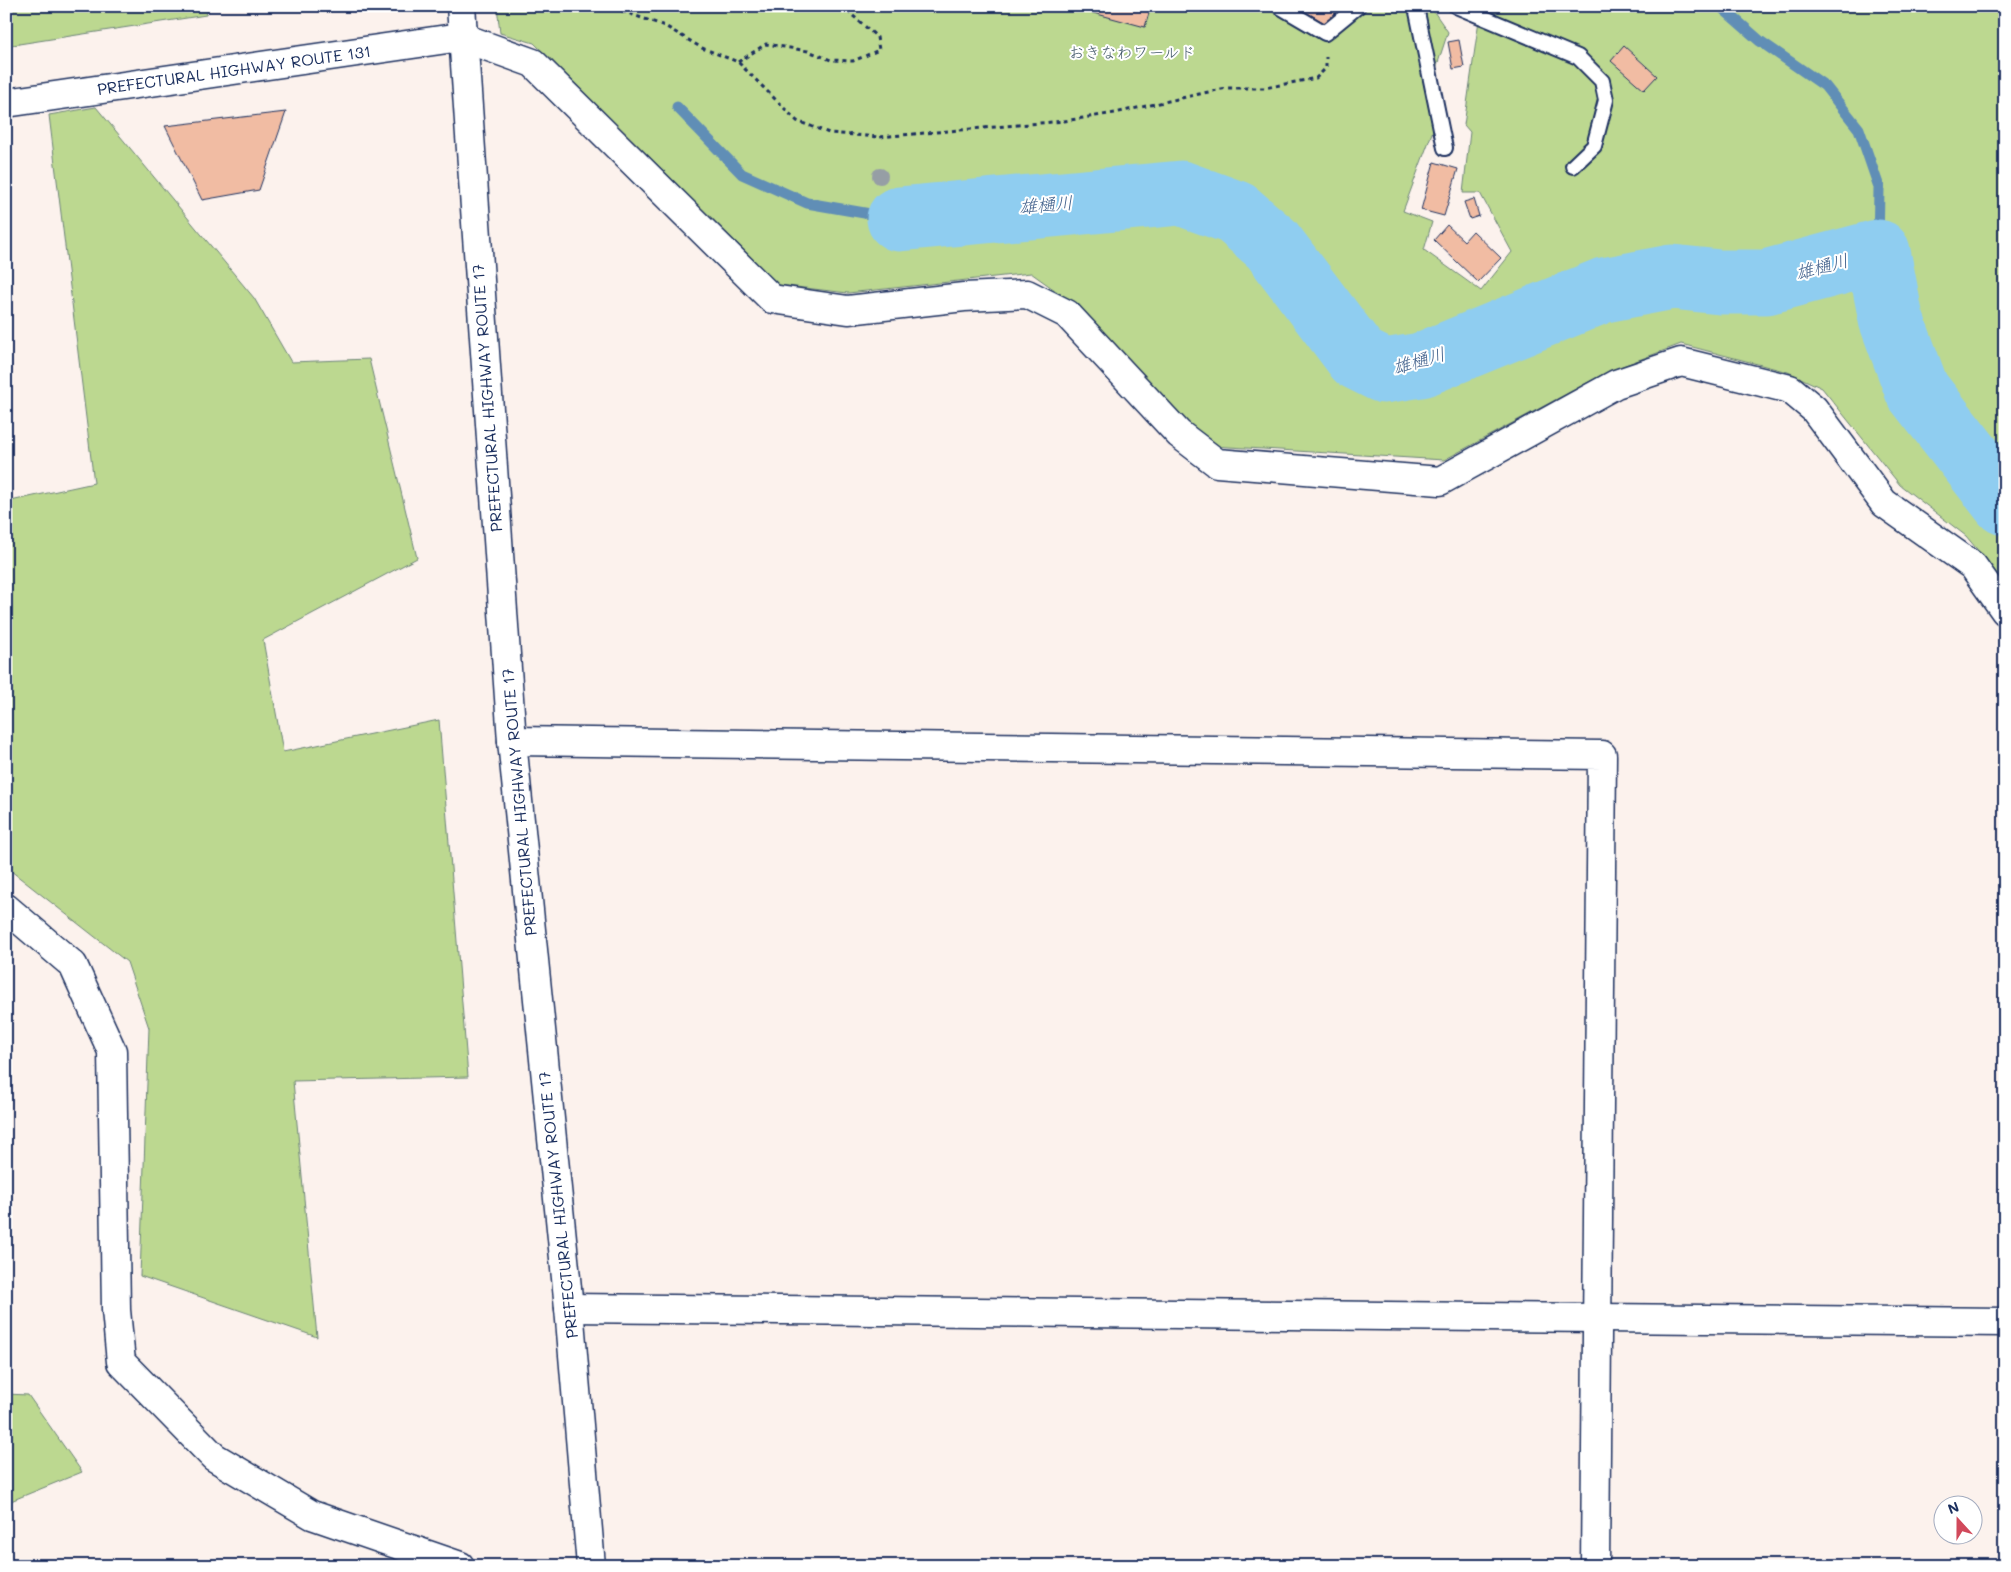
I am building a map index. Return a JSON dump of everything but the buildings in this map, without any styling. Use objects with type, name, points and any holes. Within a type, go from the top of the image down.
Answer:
[{"type":"street","name":"PREFECTURAL HIGHWAY ROUTE 17","points":[[461,6],[461,37],[512,741],[569,1308],[591,1566]]},
{"type":"street","name":"PREFECTURAL HIGHWAY ROUTE 131","points":[[6,103],[461,37]]},
{"type":"street","points":[[461,37],[533,63],[772,299],[848,310],[964,297],[1028,294],[1067,314],[1179,434],[1217,463],[1440,481],[1616,384],[1681,362],[1790,389],[1814,409],[1884,503],[1973,566],[2005,611]]},
{"type":"street","points":[[512,741],[1602,755],[1595,1566]]},
{"type":"street","points":[[6,908],[74,965],[112,1051],[116,1310],[121,1362],[214,1458],[312,1515],[460,1566]]},
{"type":"street","points":[[569,1308],[2005,1322]]},
{"type":"lane","points":[[1279,6],[1325,33],[1358,6]]},
{"type":"lane","points":[[1421,6],[1417,12],[1445,148]]},
{"type":"lane","points":[[1456,6],[1578,57],[1602,81],[1606,100],[1594,146],[1573,166]]},
{"type":"path","points":[[607,6],[665,26],[702,48],[738,62],[797,121],[829,133],[878,137],[1064,121],[1115,113],[1226,88],[1266,88],[1316,78],[1326,68],[1325,33]]},
{"type":"path","points":[[738,62],[766,44],[808,51],[831,60],[853,61],[879,50],[877,37],[842,6]]},
{"type":"green space","points":[[6,6],[209,6],[206,15],[6,46]]},
{"type":"green space","name":"おきなわワールド","points":[[497,6],[1430,6],[1448,32],[1432,81],[1442,106],[1403,211],[1432,222],[1424,250],[1481,291],[1512,252],[1480,193],[1463,193],[1470,132],[1464,125],[1481,6],[2005,6],[2005,583],[1966,536],[1900,485],[1822,388],[1788,372],[1681,344],[1607,372],[1444,460],[1213,446],[1176,411],[1080,308],[1031,273],[848,293],[779,285],[534,43],[500,33]]},
{"type":"green space","points":[[96,107],[254,298],[291,362],[369,359],[417,558],[263,640],[283,752],[439,720],[468,1077],[293,1081],[317,1337],[140,1276],[149,1028],[127,962],[6,867],[6,502],[94,483],[49,115]]},
{"type":"green space","points":[[6,1394],[28,1395],[82,1472],[6,1503]]},
{"type":"waterway","points":[[1720,6],[1760,41],[1825,86],[1859,129],[1879,187],[1878,252]]},
{"type":"waterway","name":"雄樋川","points":[[677,107],[742,174],[807,203],[899,219]]},
{"type":"waterway","name":"雄樋川","points":[[899,219],[1181,193],[1236,213],[1272,244],[1358,358],[1384,371],[1421,365],[1604,290],[1672,277],[1720,282],[1766,282],[1878,252],[1891,319],[1917,390],[2005,503]]}]
